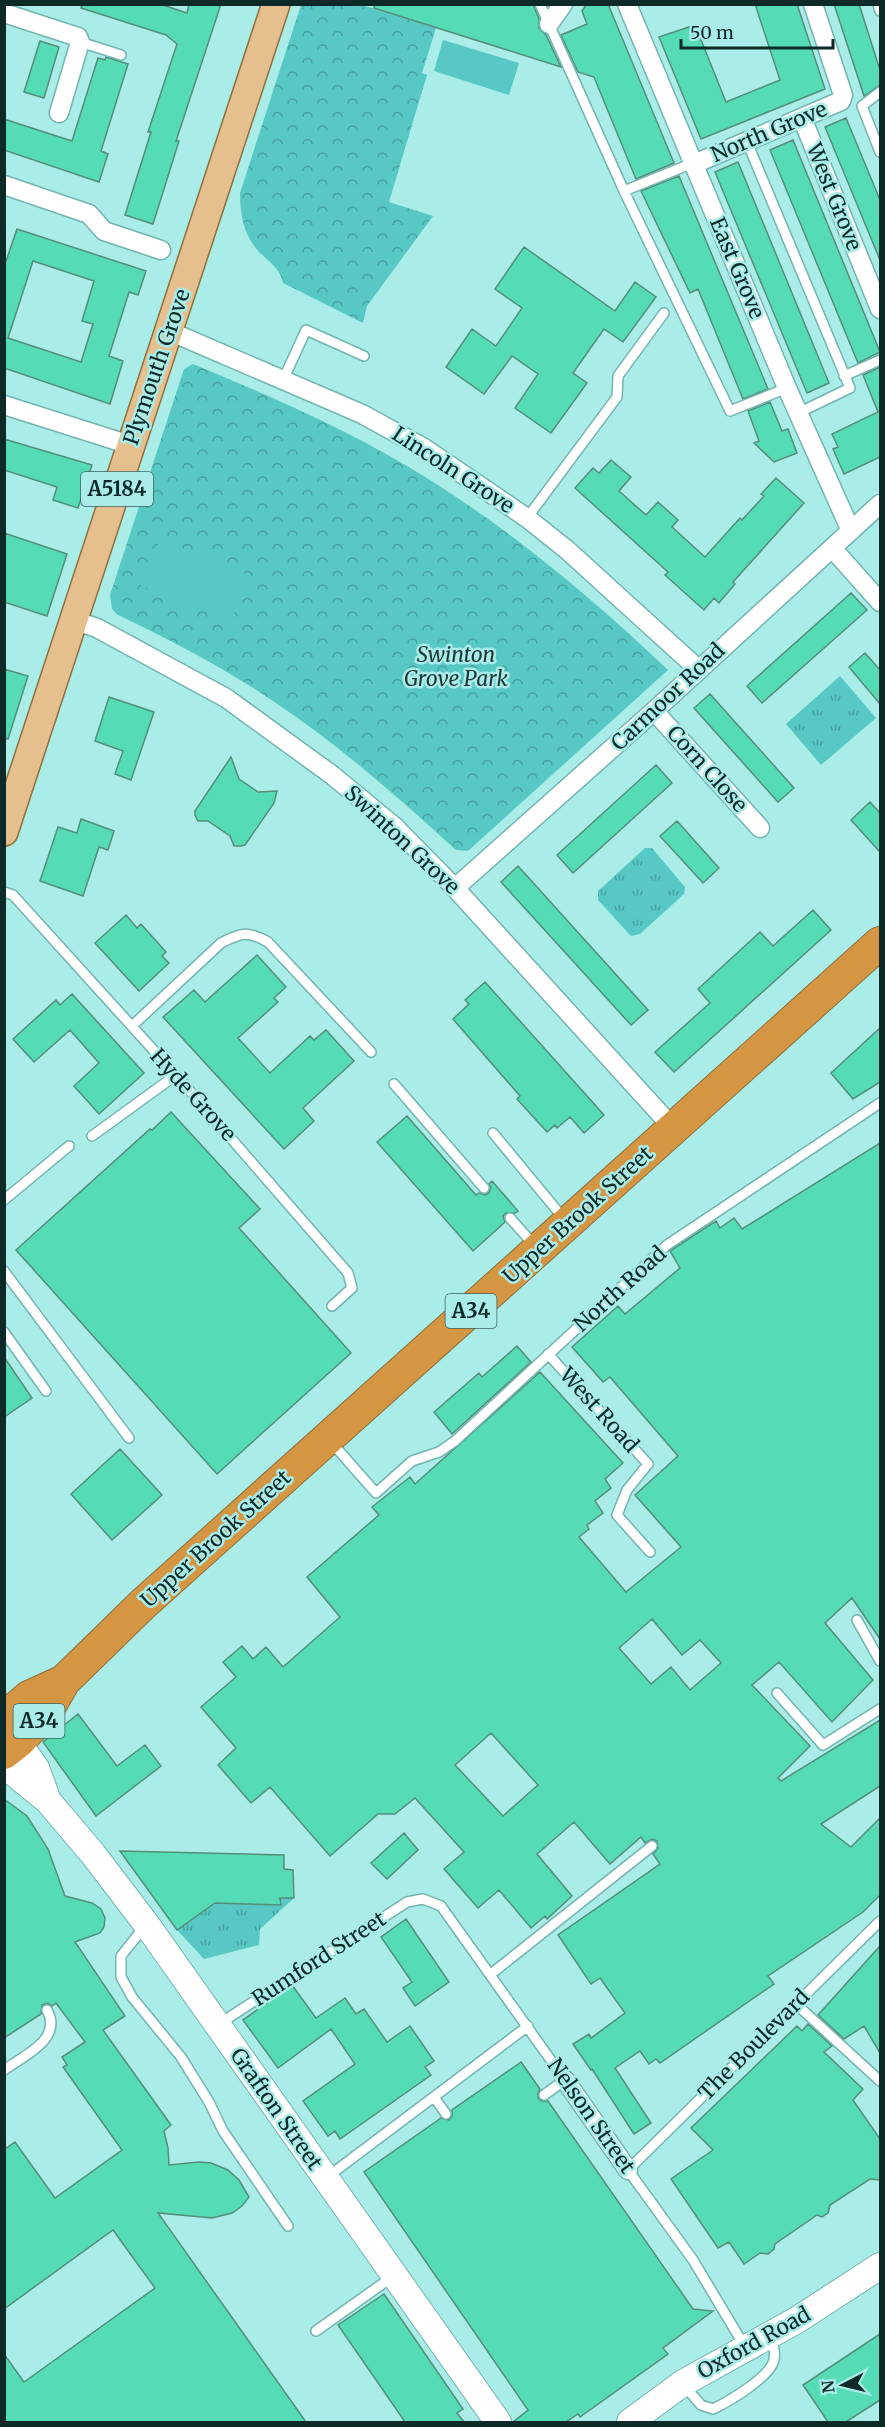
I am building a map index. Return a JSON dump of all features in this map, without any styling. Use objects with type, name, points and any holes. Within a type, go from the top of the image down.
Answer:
[{"type":"highway","name":"Upper Brook Street","points":[[7,1740],[47,1711],[53,1685],[880,943]]},
{"type":"highway","points":[[4,1687],[53,1685]]},
{"type":"main road","name":"Plymouth Grove","points":[[4,832],[276,4]]},
{"type":"street","points":[[549,24],[563,4]]},
{"type":"street","points":[[813,4],[843,98]]},
{"type":"street","name":"East Grove","points":[[632,8],[693,164],[787,388],[851,531]]},
{"type":"street","points":[[4,13],[78,37],[80,42],[59,112]]},
{"type":"street","name":"North Grove","points":[[693,164],[841,101],[843,98]]},
{"type":"street","name":"West Grove","points":[[802,118],[880,309]]},
{"type":"street","points":[[4,185],[89,214],[104,231],[161,250]]},
{"type":"street","name":"Lincoln Grove","points":[[169,331],[362,414],[398,432],[527,518],[566,549],[698,669]]},
{"type":"street","points":[[4,405],[130,445]]},
{"type":"street","name":"Carmoor Road","points":[[455,888],[654,711],[880,504]]},
{"type":"street","points":[[832,548],[880,602]]},
{"type":"street","name":"Swinton Grove","points":[[73,620],[97,628],[234,703],[332,775],[395,827],[455,888],[674,1129]]},
{"type":"street","name":"Corn Close","points":[[654,711],[760,828]]},
{"type":"street","name":"Grafton Street","points":[[7,1740],[36,1768],[48,1801],[93,1854],[147,1924],[498,2422]]},
{"type":"street","name":"Nelson Street","points":[[564,2080],[628,2170]]},
{"type":"street","name":"Oxford Road","points":[[630,2422],[683,2383],[745,2346],[806,2314],[880,2266]]},
{"type":"lane","points":[[540,4],[624,191],[730,411],[787,388]]},
{"type":"lane","points":[[878,4],[880,11]]},
{"type":"lane","points":[[80,42],[121,55]]},
{"type":"lane","points":[[862,106],[880,92]]},
{"type":"lane","points":[[843,98],[862,106],[880,152]]},
{"type":"lane","points":[[747,142],[850,388],[798,413]]},
{"type":"lane","points":[[624,191],[693,164]]},
{"type":"lane","points":[[527,518],[616,397],[618,376],[664,313]]},
{"type":"lane","points":[[283,380],[306,330],[364,356]]},
{"type":"lane","points":[[844,376],[880,360]]},
{"type":"lane","name":"Hyde Grove","points":[[4,892],[13,895],[132,1026],[348,1273],[352,1288],[332,1306]]},
{"type":"lane","points":[[132,1026],[222,943],[238,934],[253,934],[268,942],[371,1052]]},
{"type":"lane","points":[[92,1136],[176,1075]]},
{"type":"lane","points":[[394,1084],[484,1188]]},
{"type":"lane","name":"North Road","points":[[328,1439],[376,1493],[412,1461],[439,1452],[455,1441],[667,1245],[880,1103]]},
{"type":"lane","points":[[493,1133],[568,1224]]},
{"type":"lane","points":[[4,1200],[69,1146]]},
{"type":"lane","points":[[510,1218],[539,1250]]},
{"type":"lane","points":[[4,1270],[129,1438]]},
{"type":"lane","points":[[4,1332],[46,1391]]},
{"type":"lane","name":"West Road","points":[[548,1354],[648,1464],[627,1490],[617,1515],[650,1552]]},
{"type":"lane","points":[[856,1620],[879,1655]]},
{"type":"lane","points":[[777,1693],[822,1745],[880,1709]]},
{"type":"lane","points":[[491,1974],[652,1846]]},
{"type":"lane","name":"Nelson Street","points":[[423,1899],[441,1906],[564,2080]]},
{"type":"lane","name":"Rumford Street","points":[[217,2025],[407,1902],[423,1899]]},
{"type":"lane","name":"The Boulevard","points":[[628,2170],[880,1921]]},
{"type":"lane","points":[[147,1924],[121,1956],[121,1977],[132,1997],[181,2057],[209,2102],[223,2131],[288,2226]]},
{"type":"lane","points":[[796,2004],[879,2077]]},
{"type":"lane","points":[[4,2070],[45,2041],[50,2034],[52,2026],[46,2010]]},
{"type":"lane","points":[[325,2179],[528,2026]]},
{"type":"lane","points":[[544,2096],[564,2080]]},
{"type":"lane","points":[[434,2097],[446,2114]]},
{"type":"lane","name":"Nelson Street","points":[[628,2170],[693,2260],[745,2346]]},
{"type":"lane","points":[[316,2331],[394,2276]]},
{"type":"lane","points":[[683,2383],[701,2405],[713,2409],[721,2405],[770,2369],[775,2359],[771,2333]]},
{"type":"green space","points":[[301,5],[362,5],[436,28],[422,73],[427,75],[389,202],[433,216],[367,306],[363,323],[283,283],[279,272],[251,241],[242,215],[240,193]]},
{"type":"green space","points":[[443,40],[519,63],[509,95],[434,71]]},
{"type":"green space","name":"Swinton Grove Park","points":[[193,364],[314,417],[430,480],[524,545],[612,618],[668,670],[468,851],[456,850],[368,772],[297,718],[216,666],[118,615],[112,609],[110,595],[184,369]]},
{"type":"green space","points":[[160,539],[249,575],[231,622],[141,586]]},
{"type":"green space","points":[[840,676],[876,718],[821,765],[786,724]]},
{"type":"green space","points":[[645,848],[652,848],[685,887],[684,894],[640,934],[631,936],[598,900],[598,891]]},
{"type":"green space","points":[[281,1898],[294,1898],[260,1929],[259,1945],[204,1959],[177,1930],[215,1903],[280,1905]]},
{"type":"building","points":[[82,4],[160,4],[187,13],[189,4],[221,4],[176,141],[179,141],[153,224],[125,215],[151,132],[148,132],[177,44],[166,35],[81,8]]},
{"type":"building","points":[[375,4],[533,4],[539,19],[539,28],[546,35],[561,67],[374,8]]},
{"type":"building","points":[[587,4],[608,4],[674,163],[636,179],[594,77],[578,72],[561,35],[587,24],[582,11]]},
{"type":"building","points":[[755,4],[797,4],[825,89],[701,139],[659,37],[695,25],[726,102],[780,80]]},
{"type":"building","points":[[834,4],[859,4],[880,70],[880,85],[864,96]]},
{"type":"building","points":[[40,41],[59,47],[44,98],[24,92]]},
{"type":"building","points":[[106,57],[128,64],[101,151],[108,154],[99,182],[4,150],[4,119],[72,141],[98,58],[105,60]]},
{"type":"building","points":[[846,118],[880,200],[880,260],[825,127]]},
{"type":"building","points":[[793,140],[880,352],[858,363],[770,150]]},
{"type":"building","points":[[738,162],[829,383],[807,393],[715,172]]},
{"type":"building","points":[[679,176],[768,389],[743,399],[698,289],[690,293],[641,191]]},
{"type":"building","points":[[17,229],[146,271],[138,295],[129,292],[109,356],[123,361],[110,404],[4,368],[4,267]],"holes":[[[33,261],[94,281],[82,321],[93,324],[81,362],[8,338]]]},
{"type":"building","points":[[524,247],[615,311],[635,282],[656,297],[623,342],[604,329],[573,373],[587,383],[551,433],[515,408],[538,374],[512,356],[484,394],[446,367],[472,329],[496,346],[522,308],[495,289]]},
{"type":"building","points":[[880,367],[880,457],[844,474],[833,449],[838,447],[832,434],[878,412],[863,375]]},
{"type":"building","points":[[770,402],[782,431],[788,429],[797,453],[774,462],[754,443],[759,441],[748,411]]},
{"type":"building","points":[[4,439],[92,465],[78,508],[53,500],[57,487],[4,470]]},
{"type":"building","points":[[611,460],[631,477],[619,491],[646,515],[658,502],[678,520],[672,527],[705,557],[740,518],[742,520],[764,496],[761,494],[776,478],[804,503],[733,582],[735,584],[719,603],[714,598],[704,610],[665,575],[668,572],[575,488],[593,468],[599,473]]},
{"type":"building","points":[[4,533],[67,554],[47,616],[4,602]]},
{"type":"building","points":[[851,593],[867,610],[762,703],[747,686]]},
{"type":"building","points":[[865,653],[880,670],[880,704],[849,667]]},
{"type":"building","points":[[4,669],[28,676],[8,739],[4,738]]},
{"type":"building","points":[[710,694],[794,788],[778,802],[694,708]]},
{"type":"building","points":[[109,697],[154,712],[131,780],[115,774],[123,751],[95,741]]},
{"type":"building","points":[[231,757],[239,779],[258,792],[277,791],[274,803],[245,845],[241,846],[234,846],[230,836],[208,821],[198,821],[195,815],[195,811]]},
{"type":"building","points":[[656,765],[672,783],[573,873],[557,855]]},
{"type":"building","points":[[870,802],[880,813],[880,852],[851,820]]},
{"type":"building","points":[[81,819],[114,831],[108,850],[99,847],[83,896],[40,881],[58,827],[77,833]]},
{"type":"building","points":[[677,821],[719,868],[703,883],[660,836]]},
{"type":"building","points":[[518,866],[648,1010],[631,1025],[501,882]]},
{"type":"building","points":[[813,910],[831,930],[674,1072],[655,1052],[710,1003],[698,989],[760,932],[773,946]]},
{"type":"building","points":[[126,915],[137,928],[141,924],[166,952],[162,956],[169,963],[139,991],[95,943]]},
{"type":"building","points":[[257,955],[286,987],[274,998],[278,1002],[238,1038],[270,1073],[310,1036],[314,1040],[326,1030],[354,1061],[303,1108],[314,1121],[284,1149],[163,1017],[194,990],[205,1002]]},
{"type":"building","points":[[485,982],[604,1115],[584,1133],[570,1117],[557,1128],[555,1125],[547,1132],[517,1099],[520,1096],[453,1019],[469,1004],[465,1000]]},
{"type":"building","points":[[72,994],[144,1073],[99,1114],[74,1086],[99,1063],[70,1030],[34,1062],[13,1039],[56,1000],[60,1005]]},
{"type":"building","points":[[880,1028],[880,1082],[853,1099],[831,1073]]},
{"type":"building","points":[[171,1112],[260,1209],[239,1228],[351,1353],[217,1474],[16,1250]]},
{"type":"building","points":[[407,1116],[476,1195],[489,1193],[491,1187],[489,1184],[492,1181],[518,1211],[506,1213],[503,1216],[505,1222],[473,1251],[377,1142]]},
{"type":"building","points":[[880,1143],[880,1639],[852,1598],[825,1623],[873,1680],[832,1722],[779,1662],[752,1685],[810,1746],[778,1778],[781,1781],[880,1720],[880,1786],[821,1824],[851,1847],[880,1818],[880,1895],[863,1912],[768,1976],[774,1984],[660,2063],[656,2059],[649,2064],[640,2051],[615,2068],[651,2123],[634,2134],[573,2044],[589,2034],[591,2038],[625,2013],[600,1978],[591,1984],[558,1935],[660,1864],[653,1854],[658,1848],[657,1841],[652,1839],[645,1843],[641,1837],[610,1864],[574,1822],[537,1854],[572,1896],[547,1919],[545,1916],[531,1928],[499,1890],[478,1908],[444,1869],[464,1852],[415,1798],[395,1814],[378,1814],[330,1856],[270,1787],[251,1803],[218,1765],[236,1748],[201,1707],[236,1677],[223,1662],[242,1646],[253,1659],[266,1647],[283,1667],[340,1617],[307,1577],[379,1515],[372,1507],[410,1477],[415,1484],[540,1372],[623,1463],[605,1479],[611,1488],[595,1501],[603,1513],[587,1525],[589,1529],[579,1537],[626,1592],[681,1547],[635,1495],[678,1456],[610,1377],[603,1382],[572,1347],[618,1306],[625,1314],[680,1268],[670,1251],[716,1221],[720,1228],[734,1218],[742,1229]],"holes":[[[652,1619],[682,1655],[700,1640],[721,1663],[690,1690],[671,1667],[651,1684],[619,1648]],[[491,1733],[538,1785],[503,1816],[455,1765]]]},
{"type":"building","points":[[517,1346],[531,1362],[452,1434],[434,1412],[479,1373],[482,1377]]},
{"type":"building","points":[[4,1357],[32,1398],[4,1417]]},
{"type":"building","points":[[120,1449],[162,1495],[112,1540],[71,1494]]},
{"type":"building","points":[[78,1714],[117,1766],[145,1745],[161,1766],[96,1816],[43,1742]]},
{"type":"building","points":[[4,1799],[27,1816],[48,1849],[65,1896],[92,1903],[101,1909],[105,1918],[104,1927],[100,1933],[75,1942],[125,2016],[103,2030],[171,2125],[164,2131],[169,2165],[211,2163],[228,2170],[239,2180],[249,2197],[232,2213],[212,2218],[158,2213],[306,2422],[4,2422],[4,2354],[24,2382],[155,2288],[113,2230],[4,2309],[4,2150],[15,2142],[55,2198],[122,2150],[63,2067],[67,2065],[62,2057],[85,2042],[56,2003],[52,2006],[48,2003],[42,2005],[41,2014],[4,2038]]},
{"type":"building","points":[[404,1833],[418,1850],[387,1879],[371,1863]]},
{"type":"building","points":[[120,1851],[284,1855],[284,1869],[293,1870],[294,1898],[280,1898],[281,1905],[215,1903],[177,1930]]},
{"type":"building","points":[[406,1919],[449,1982],[415,2006],[403,1988],[412,1982],[381,1937]]},
{"type":"building","points":[[880,1946],[880,2053],[864,2026],[844,2039],[818,2015]]},
{"type":"building","points":[[292,1985],[316,2018],[345,1998],[356,2014],[364,2009],[387,2042],[410,2026],[434,2061],[425,2067],[431,2075],[340,2139],[335,2131],[328,2136],[303,2101],[355,2064],[331,2029],[278,2068],[243,2020]]},
{"type":"building","points":[[808,2024],[832,2046],[824,2052],[863,2089],[853,2100],[880,2139],[880,2180],[870,2179],[830,2205],[828,2213],[822,2217],[817,2215],[775,2244],[774,2249],[768,2254],[760,2253],[744,2264],[729,2242],[718,2248],[671,2179],[713,2150],[691,2128],[797,2026],[802,2031]]},
{"type":"building","points":[[521,2062],[540,2089],[538,2098],[548,2101],[693,2309],[713,2311],[663,2348],[668,2354],[580,2417],[578,2414],[566,2422],[513,2422],[528,2410],[364,2172],[441,2118],[449,2120],[452,2110]]},
{"type":"building","points":[[384,2294],[463,2409],[457,2413],[464,2422],[405,2422],[338,2325]]},
{"type":"building","points":[[880,2334],[880,2400],[846,2422],[828,2422],[803,2385]]}]
